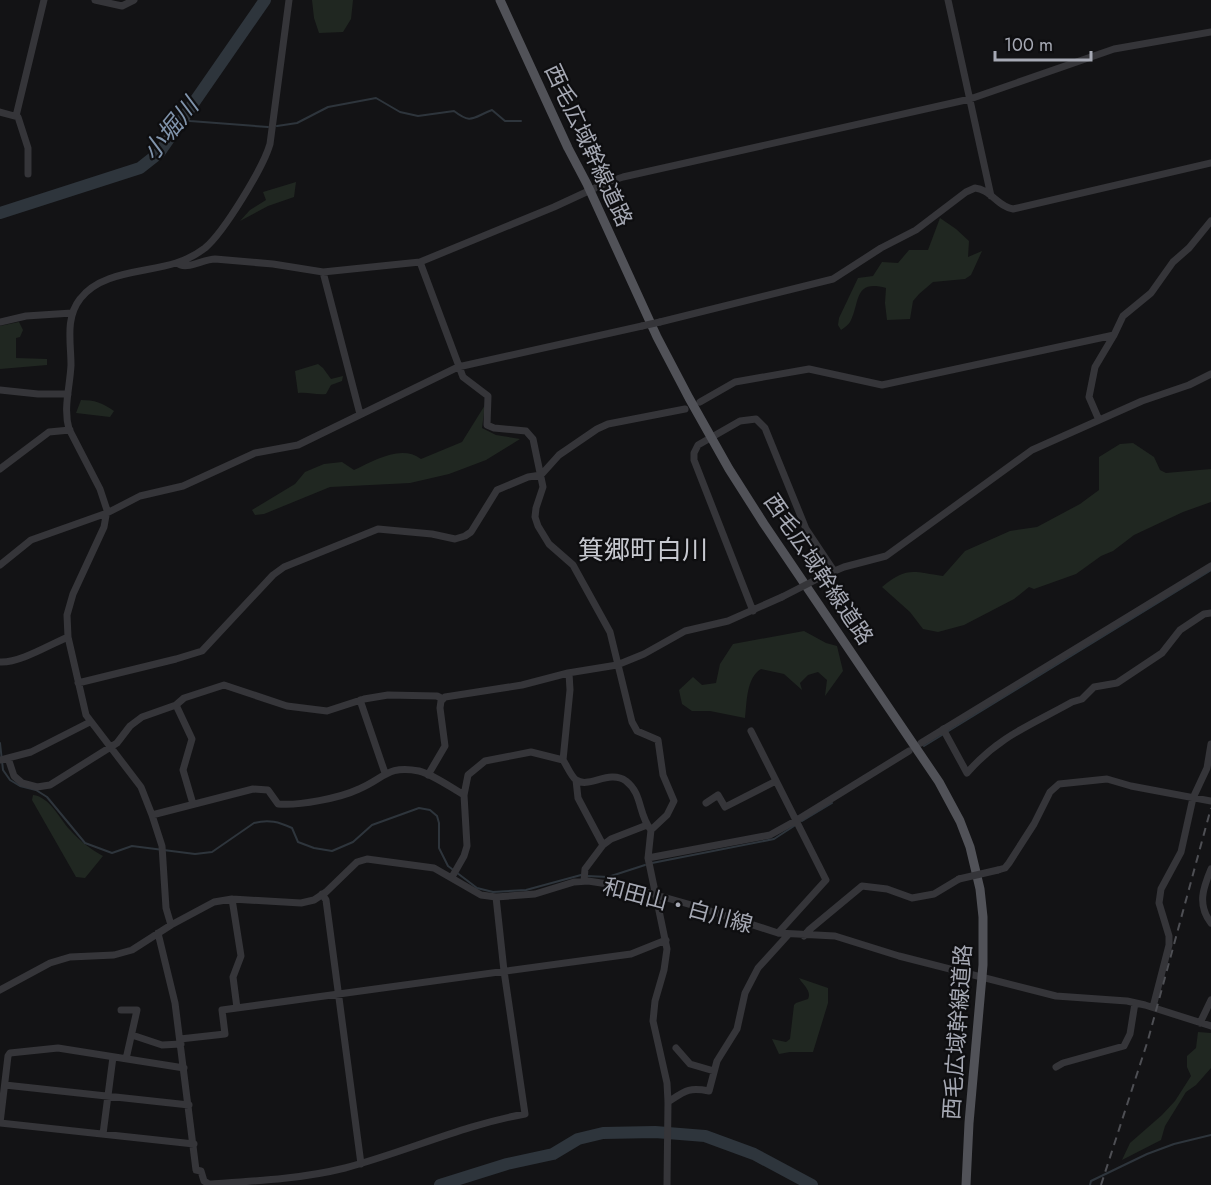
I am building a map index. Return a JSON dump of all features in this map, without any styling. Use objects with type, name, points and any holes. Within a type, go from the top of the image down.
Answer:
[{"type":"main road","name":"西毛広域幹線道路","points":[[500,0],[657,337],[712,437],[764,524],[951,803],[970,847],[980,889],[983,926],[982,976],[966,1185]]},
{"type":"street","points":[[16,116],[44,0]]},
{"type":"street","points":[[94,0],[122,6],[134,0]]},
{"type":"street","points":[[171,925],[166,908],[162,846],[152,815],[141,787],[86,715],[68,637],[67,615],[73,594],[104,527],[107,513],[100,489],[70,430],[66,414],[71,369],[69,330],[72,313],[79,300],[97,284],[177,263],[206,247],[217,234],[267,155],[289,0]]},
{"type":"street","points":[[948,0],[991,196]]},
{"type":"street","points":[[177,263],[180,266],[188,266],[206,259],[215,259],[273,264],[324,272],[420,262],[623,177],[970,99],[1114,49],[1211,32]]},
{"type":"street","points":[[0,112],[18,117],[28,148],[28,174]]},
{"type":"street","points":[[0,565],[31,540],[107,513],[140,496],[183,486],[255,453],[298,445],[458,367],[660,322],[833,279],[881,248],[928,223],[971,189],[980,188],[1007,208],[1013,209],[1211,163]]},
{"type":"street","points":[[1099,420],[1089,397],[1095,366],[1123,316],[1151,293],[1173,262],[1189,248],[1211,221]]},
{"type":"street","points":[[420,262],[463,377],[488,396],[487,425],[494,429],[520,429],[530,434],[533,439],[543,487],[536,508],[538,525],[549,544],[570,562],[610,632],[632,722],[637,731],[658,741],[663,775],[674,798],[667,814],[649,827],[611,839],[603,845],[585,871],[584,880]]},
{"type":"street","points":[[324,272],[360,414]]},
{"type":"street","points":[[0,322],[26,316],[72,313]]},
{"type":"street","points":[[700,402],[735,382],[809,369],[882,385],[1114,335]]},
{"type":"street","points":[[90,722],[40,748],[5,759],[18,780],[28,786],[50,785],[117,743],[135,721],[176,705],[184,698],[224,685],[288,706],[327,711],[360,700],[394,694],[437,696],[442,699],[617,665],[644,654],[685,632],[728,621],[753,611],[825,574],[886,556],[1032,450],[1142,401],[1188,386],[1211,374]]},
{"type":"street","points":[[0,390],[68,394]]},
{"type":"street","points":[[78,683],[197,653],[206,648],[273,575],[284,567],[378,529],[455,538],[465,536],[471,532],[497,490],[528,477],[541,475],[559,455],[602,426],[685,408]]},
{"type":"street","points":[[753,611],[694,460],[694,453],[698,445],[740,421],[756,419],[765,428],[806,529],[834,571]]},
{"type":"street","points":[[0,469],[49,432],[70,430]]},
{"type":"street","points":[[921,743],[945,732],[1211,566]]},
{"type":"street","points":[[945,732],[967,773],[981,757],[1009,735],[1082,699],[1094,687],[1117,683],[1162,653],[1180,630],[1204,614],[1211,614]]},
{"type":"street","points":[[0,662],[8,662],[30,654],[68,637]]},
{"type":"street","points":[[569,673],[570,690],[563,760],[576,780],[578,798],[603,845]]},
{"type":"street","points":[[428,774],[445,746],[440,708],[442,699]]},
{"type":"street","points":[[360,700],[385,773]]},
{"type":"street","points":[[176,705],[192,739],[183,771],[193,804]]},
{"type":"street","points":[[751,730],[826,880],[778,933]]},
{"type":"street","points":[[1153,1007],[1170,945],[1159,903],[1161,889],[1181,852],[1193,798],[1207,768],[1211,744]]},
{"type":"street","points":[[648,858],[770,835],[909,751]]},
{"type":"street","points":[[454,873],[467,846],[464,795],[470,772],[485,761],[531,752],[563,760]]},
{"type":"street","points":[[152,815],[243,790],[268,790],[278,804],[294,805],[354,791],[385,773],[402,770],[428,774],[464,795]]},
{"type":"street","points":[[576,780],[587,782],[612,776],[624,780],[634,789],[639,799],[644,822],[649,827],[648,858],[666,940],[666,962],[655,1001],[653,1021],[667,1083],[667,1182]]},
{"type":"street","points":[[804,936],[808,930],[840,906],[858,887],[887,889],[912,898],[934,894],[959,879],[1005,868],[1034,824],[1050,792],[1059,784],[1107,779],[1211,801]]},
{"type":"street","points":[[706,803],[717,795],[725,807],[776,781]]},
{"type":"street","name":"和田山・白川線","points":[[0,990],[50,963],[70,957],[114,955],[132,950],[171,925],[214,902],[232,899],[301,903],[314,900],[357,862],[367,859],[454,873],[481,895],[496,897],[535,894],[584,880],[628,887],[778,933],[835,936],[899,956],[1056,996],[1135,1003],[1211,1026]]},
{"type":"street","points":[[1211,869],[1202,896],[1204,910],[1211,923]]},
{"type":"street","points":[[322,894],[326,900],[361,1164]]},
{"type":"street","points":[[158,933],[175,1003],[196,1170],[201,1171],[204,1181],[209,1184],[313,1175],[361,1164],[497,1119],[525,1114],[504,971],[496,897]]},
{"type":"street","points":[[232,899],[241,956],[232,977],[237,1008]]},
{"type":"street","points":[[668,1102],[688,1089],[709,1091],[717,1061],[737,1029],[745,993],[758,968],[788,934]]},
{"type":"street","points":[[132,1035],[162,1045],[181,1042],[225,1034],[222,1010],[631,954],[666,940]]},
{"type":"street","points":[[1200,1023],[1211,1000]]},
{"type":"street","points":[[1056,1067],[1062,1063],[1124,1046],[1130,1034],[1135,1003]]},
{"type":"street","points":[[121,1010],[137,1010],[126,1059]]},
{"type":"street","points":[[184,1068],[52,1048],[10,1053],[0,1123],[194,1144]]},
{"type":"street","points":[[676,1048],[690,1064],[714,1071]]},
{"type":"street","points":[[103,1134],[113,1057]]},
{"type":"street","points":[[5,1085],[189,1105]]},
{"type":"shaded area","points":[[312,0],[353,0],[351,19],[343,32],[319,33]]},
{"type":"shaded area","points":[[296,182],[294,197],[268,206],[240,221],[250,210],[266,200],[263,192]]},
{"type":"shaded area","points":[[940,218],[969,241],[968,257],[982,251],[971,275],[965,279],[933,282],[913,301],[910,319],[887,320],[886,288],[876,286],[863,289],[850,322],[841,330],[838,325],[839,318],[858,278],[873,276],[882,262],[898,263],[909,250],[928,250]]},
{"type":"shaded area","points":[[19,322],[23,330],[20,337],[16,338],[16,358],[47,359],[47,365],[0,369],[0,326]]},
{"type":"shaded area","points":[[318,364],[331,379],[343,376],[342,381],[331,385],[326,394],[298,393],[295,371]]},
{"type":"shaded area","points":[[81,400],[98,403],[114,411],[110,417],[76,413]]},
{"type":"shaded area","points":[[485,405],[482,428],[496,435],[520,439],[486,460],[449,474],[410,483],[330,487],[264,514],[255,515],[252,510],[295,484],[305,472],[324,464],[342,462],[354,470],[388,455],[405,453],[421,459],[462,442]]},
{"type":"shaded area","points":[[1133,443],[1154,457],[1160,470],[1166,473],[1211,469],[1211,502],[1183,512],[1134,535],[1076,574],[1034,589],[1029,587],[1014,599],[964,625],[938,632],[923,629],[910,612],[882,587],[904,573],[917,572],[943,576],[965,551],[1010,531],[1037,527],[1080,504],[1099,490],[1099,457],[1120,444]]},
{"type":"shaded area","points":[[804,631],[826,643],[837,646],[843,671],[825,696],[827,680],[818,672],[808,675],[800,683],[802,690],[784,674],[761,669],[752,678],[745,718],[710,711],[692,711],[682,704],[679,690],[693,677],[702,685],[716,683],[720,664],[733,644]]},
{"type":"shaded area","points":[[33,795],[49,804],[78,838],[103,856],[85,878],[76,877],[32,800]]},
{"type":"shaded area","points":[[799,978],[828,988],[828,1003],[813,1052],[779,1054],[772,1039],[786,1042],[790,1039],[794,1005],[808,999],[809,996]]},
{"type":"shaded area","points":[[1198,1032],[1211,1033],[1211,1068],[1196,1085],[1186,1092],[1165,1126],[1161,1140],[1122,1160],[1130,1143],[1175,1101],[1191,1076],[1187,1067],[1187,1056],[1196,1048]]},
{"type":"waterway","name":"小堀川","points":[[0,213],[140,168],[159,153],[265,0]]},
{"type":"waterway","points":[[277,126],[297,123],[328,107],[376,98],[400,112],[418,116],[454,111],[469,119],[492,110],[505,121],[521,121]]},
{"type":"waterway","points":[[183,118],[190,121],[268,127]]},
{"type":"waterway","points":[[924,746],[1211,570]]},
{"type":"waterway","points":[[0,743],[3,770],[10,780],[47,797],[85,843],[112,853],[132,846],[195,854],[212,852],[254,823],[264,821],[292,828],[298,842],[332,851],[353,842],[372,825],[419,808],[430,810],[437,816],[439,848],[448,866],[477,888],[493,892],[526,890],[581,875]]},
{"type":"waterway","points":[[802,821],[832,803]]},
{"type":"waterway","points":[[652,863],[774,839],[794,826]]},
{"type":"waterway","points":[[587,876],[608,877],[645,865]]},
{"type":"waterway","points":[[440,1185],[507,1164],[553,1154],[578,1139],[603,1133],[655,1132],[705,1136],[754,1154],[812,1185]]},
{"type":"waterway","points":[[1090,1185],[1091,1181],[1147,1154],[1174,1144],[1211,1135]]},
{"type":"railway","points":[[1101,1185],[1148,1040],[1211,808]]},
{"type":"district","name":"箕郷町白川","points":[[643,550]]}]
